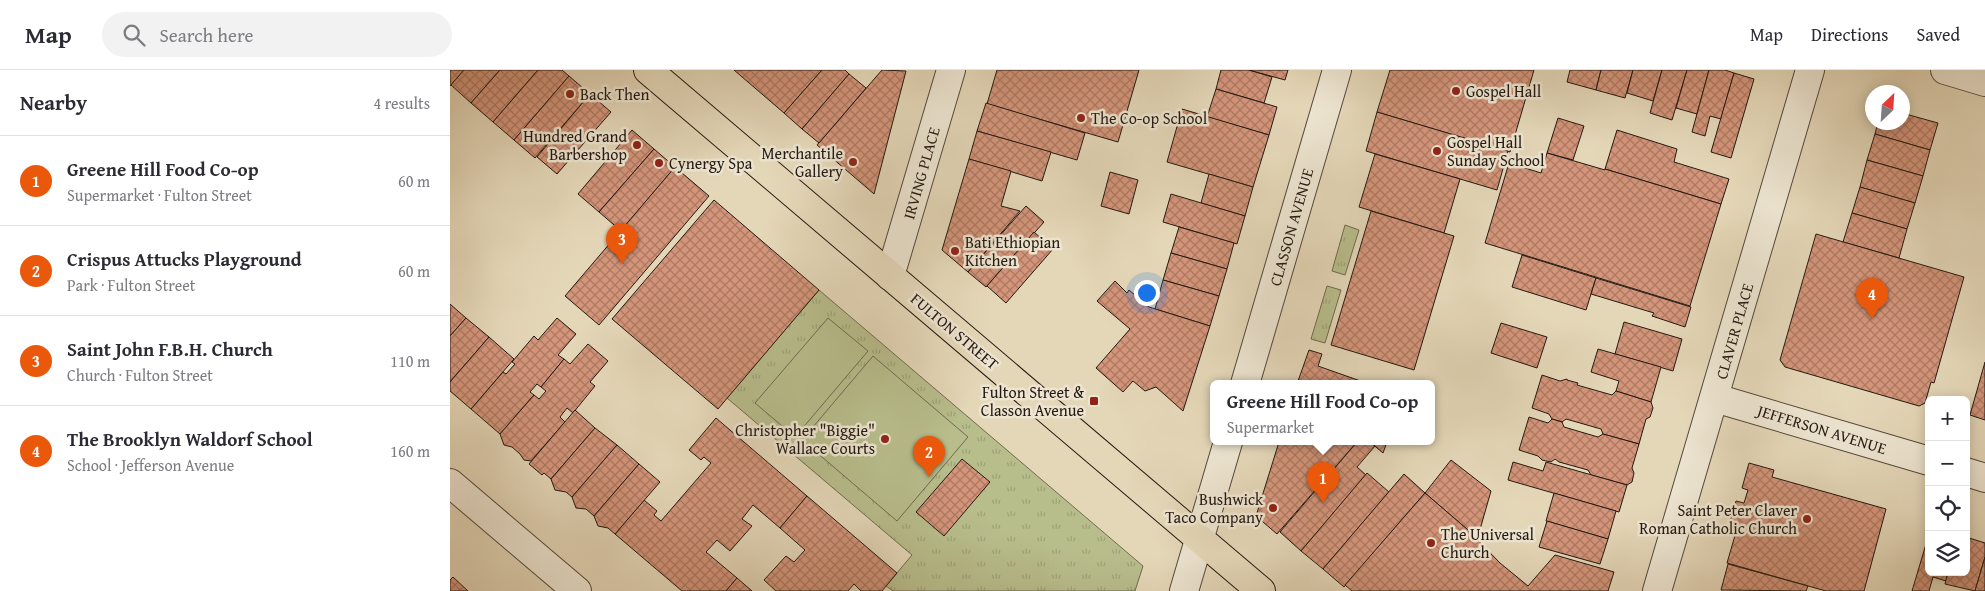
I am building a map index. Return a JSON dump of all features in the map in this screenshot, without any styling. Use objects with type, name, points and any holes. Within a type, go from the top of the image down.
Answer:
[{"type":"main road","name":"FULTON STREET","points":[[648,70],[1261,591]]},
{"type":"street","name":"IRVING PLACE","points":[[890,276],[951,70]]},
{"type":"street","name":"CLASSON AVENUE","points":[[1245,380],[1337,70]]},
{"type":"street","name":"CLAVER PLACE","points":[[1657,591],[1810,70]]},
{"type":"street","points":[[1945,70],[1985,82]]},
{"type":"street","name":"JEFFERSON AVENUE","points":[[1715,398],[1925,460]]},
{"type":"street","points":[[1184,591],[1227,445]]},
{"type":"street","points":[[1970,473],[1985,478]]},
{"type":"street","points":[[450,483],[577,591]]},
{"type":"green space","points":[[1345,225],[1359,230],[1345,275],[1332,271]]},
{"type":"green space","points":[[1327,286],[1341,290],[1325,343],[1311,339]]},
{"type":"green space","points":[[819,290],[1143,566],[1135,591],[893,591],[886,586],[912,555],[727,398]]},
{"type":"green space","points":[[828,318],[868,351],[795,437],[755,403]]},
{"type":"green space","name":"Christopher \"Biggie\" Wallace Courts","points":[[873,356],[968,437],[897,521],[802,440]]},
{"type":"building","points":[[450,70],[464,70],[450,86]]},
{"type":"building","points":[[464,70],[500,70],[471,103],[451,85]]},
{"type":"building","points":[[500,70],[538,70],[493,122],[471,103]]},
{"type":"building","points":[[538,70],[562,70],[569,76],[514,140],[493,122]]},
{"type":"building","points":[[734,70],[822,70],[784,113]]},
{"type":"building","points":[[822,70],[845,70],[849,74],[802,129],[784,113]]},
{"type":"building","points":[[882,70],[906,71],[874,194],[817,145]]},
{"type":"building","name":"The Co-op School","points":[[997,70],[1139,70],[1118,142],[987,104]]},
{"type":"building","points":[[1221,70],[1249,70],[1272,77],[1264,103],[1216,89]]},
{"type":"building","points":[[1249,70],[1288,70],[1285,80]]},
{"type":"building","name":"Gospel Hall","points":[[1390,70],[1534,70],[1510,152],[1377,112]]},
{"type":"building","points":[[1570,70],[1601,70],[1596,90],[1567,82]]},
{"type":"building","points":[[1601,70],[1633,70],[1625,98],[1596,90]]},
{"type":"building","points":[[1633,70],[1662,70],[1653,101],[1627,93]]},
{"type":"building","points":[[1662,70],[1687,70],[1672,120],[1650,113]]},
{"type":"building","points":[[1687,70],[1709,70],[1697,114],[1676,108]]},
{"type":"building","points":[[1709,70],[1725,70],[1734,73],[1721,119],[1710,116],[1705,136],[1692,132]]},
{"type":"building","points":[[1734,73],[1754,79],[1731,158],[1711,152]]},
{"type":"building","points":[[849,74],[866,88],[819,143],[802,129]]},
{"type":"building","points":[[569,76],[590,94],[535,158],[514,140]]},
{"type":"building","points":[[1216,89],[1277,107],[1269,135],[1207,117]]},
{"type":"building","points":[[590,94],[611,112],[557,174],[537,157]]},
{"type":"building","points":[[986,103],[1085,133],[1077,160],[977,131]]},
{"type":"building","points":[[1182,109],[1269,135],[1253,187],[1167,162]]},
{"type":"building","name":"Gospel Hall Sunday School","points":[[1377,112],[1508,151],[1497,190],[1366,151]]},
{"type":"building","points":[[1910,115],[1938,123],[1930,150],[1875,134],[1876,130],[1910,130]]},
{"type":"building","points":[[1558,118],[1584,126],[1573,160],[1547,153]]},
{"type":"building","points":[[632,130],[654,149],[599,212],[578,194]]},
{"type":"building","points":[[1617,130],[1677,149],[1674,162],[1729,179],[1721,204],[1605,169]]},
{"type":"building","points":[[977,131],[1051,152],[1042,181],[969,159]]},
{"type":"building","points":[[1875,134],[1930,150],[1923,176],[1867,160]]},
{"type":"building","points":[[654,149],[675,167],[621,231],[599,212]]},
{"type":"building","points":[[1547,153],[1721,204],[1690,306],[1485,243],[1509,163],[1541,173]]},
{"type":"building","points":[[1375,154],[1460,179],[1444,233],[1359,207]]},
{"type":"building","points":[[969,159],[1011,171],[1001,206],[1020,211],[968,272],[942,250]]},
{"type":"building","points":[[1867,160],[1923,176],[1915,203],[1860,187]]},
{"type":"building","points":[[675,167],[709,196],[599,325],[565,296]]},
{"type":"building","points":[[1110,172],[1138,180],[1129,214],[1101,206]]},
{"type":"building","points":[[1209,174],[1253,187],[1245,216],[1201,203]]},
{"type":"building","points":[[1860,187],[1915,203],[1907,229],[1852,213]]},
{"type":"building","points":[[1171,194],[1245,216],[1237,244],[1163,222]]},
{"type":"building","points":[[714,200],[819,290],[718,409],[612,319]]},
{"type":"building","points":[[1026,206],[1044,222],[986,287],[968,272]]},
{"type":"building","points":[[1371,211],[1454,236],[1414,370],[1331,345]]},
{"type":"building","points":[[1852,213],[1907,229],[1899,258],[1843,242]]},
{"type":"building","points":[[1179,227],[1234,243],[1227,269],[1171,253]]},
{"type":"building","points":[[1034,232],[1053,249],[1006,303],[987,286]]},
{"type":"building","points":[[1816,234],[1964,277],[1934,383],[1931,382],[1927,396],[1925,396],[1925,403],[1919,406],[1785,367],[1780,360]]},
{"type":"building","points":[[1171,253],[1227,269],[1219,296],[1163,280]]},
{"type":"building","points":[[1522,255],[1596,278],[1586,310],[1512,287]]},
{"type":"building","points":[[1596,278],[1691,307],[1685,327],[1652,316],[1654,313],[1591,294]]},
{"type":"building","points":[[1163,280],[1219,296],[1210,326],[1155,309]]},
{"type":"building","points":[[1115,281],[1127,293],[1129,290],[1149,307],[1210,326],[1183,411],[1156,387],[1145,391],[1133,381],[1123,392],[1096,368],[1130,329],[1097,301]]},
{"type":"building","points":[[450,304],[466,318],[450,336]]},
{"type":"building","points":[[466,318],[489,337],[450,382],[450,336]]},
{"type":"building","points":[[557,318],[576,334],[558,355],[564,359],[541,387],[537,384],[530,392],[534,395],[500,434],[471,409],[503,372],[506,374],[515,364],[512,362],[534,336],[538,340]]},
{"type":"building","points":[[1624,322],[1682,339],[1673,371],[1615,354]]},
{"type":"building","points":[[1501,323],[1547,337],[1537,368],[1491,353]]},
{"type":"building","points":[[489,337],[514,359],[471,409],[450,391],[450,382]]},
{"type":"building","points":[[588,344],[608,361],[590,382],[595,386],[573,413],[567,408],[560,417],[565,422],[531,461],[524,460],[512,447],[504,445],[500,434],[534,395],[539,399],[546,391],[541,387],[564,359],[570,364]]},
{"type":"building","points":[[1598,349],[1661,367],[1651,402],[1616,391],[1619,381],[1591,372]]},
{"type":"building","points":[[1309,350],[1322,354],[1318,366],[1358,380],[1298,380]]},
{"type":"building","points":[[1985,362],[1985,420],[1970,415]]},
{"type":"building","points":[[1542,375],[1560,381],[1567,379],[1578,383],[1577,385],[1612,395],[1616,391],[1651,402],[1653,408],[1650,417],[1646,419],[1639,444],[1603,434],[1601,429],[1566,419],[1562,422],[1552,419],[1549,414],[1532,408]]},
{"type":"building","points":[[575,410],[595,428],[551,479],[544,473],[542,475],[529,464]]},
{"type":"building","points":[[1529,417],[1548,423],[1552,419],[1562,422],[1564,427],[1598,437],[1603,434],[1639,444],[1632,468],[1634,473],[1632,482],[1627,485],[1591,475],[1588,470],[1559,462],[1555,459],[1551,462],[1542,460],[1538,456],[1519,450]]},
{"type":"building","points":[[716,418],[807,496],[780,528],[753,505],[742,519],[752,526],[730,551],[717,540],[706,552],[737,578],[726,591],[682,591],[615,534],[644,500],[657,511],[654,515],[661,521],[711,463],[704,457],[701,460],[689,450]]},
{"type":"building","points":[[595,428],[617,445],[572,497],[566,492],[555,490],[551,479]]},
{"type":"building","points":[[617,445],[639,464],[594,516],[586,509],[576,508],[572,497]]},
{"type":"building","points":[[1278,445],[1354,445],[1277,534],[1256,516]]},
{"type":"building","points":[[1354,445],[1375,446],[1357,467],[1366,475],[1301,551],[1280,532]]},
{"type":"building","points":[[1374,445],[1386,445],[1383,453]]},
{"type":"building","points":[[962,459],[990,482],[944,536],[916,512]]},
{"type":"building","points":[[1451,460],[1491,491],[1479,533],[1468,530],[1425,493]]},
{"type":"building","points":[[1513,462],[1543,471],[1546,462],[1627,485],[1619,512],[1508,480]]},
{"type":"building","name":"Saint Peter Claver Roman Catholic Church","points":[[1749,463],[1774,470],[1772,477],[1886,509],[1864,591],[1826,591],[1727,563],[1736,532],[1728,529],[1736,501],[1744,503],[1748,490],[1742,488]]},
{"type":"building","points":[[639,464],[660,482],[615,534],[608,528],[598,526],[594,516]]},
{"type":"building","points":[[1367,473],[1389,492],[1323,569],[1301,551]]},
{"type":"building","points":[[1404,474],[1425,493],[1344,587],[1323,569]]},
{"type":"building","name":"The Universal Church","points":[[1425,493],[1468,530],[1500,563],[1528,586],[1555,555],[1614,572],[1608,591],[1352,591],[1345,585]]},
{"type":"building","points":[[1554,493],[1616,511],[1608,539],[1546,521]]},
{"type":"building","points":[[807,496],[897,573],[882,591],[861,591],[854,584],[848,591],[776,591],[764,580],[786,556],[794,562],[805,550],[780,528]]},
{"type":"building","points":[[1547,521],[1608,539],[1600,564],[1539,547]]},
{"type":"building","points":[[1970,538],[1985,543],[1985,557],[1975,591],[1945,584],[1947,576],[1970,576]]},
{"type":"building","points":[[1925,547],[1925,576],[1947,576],[1946,581],[1933,577],[1929,591],[1912,591]]},
{"type":"building","points":[[1985,557],[1985,591],[1975,591]]},
{"type":"building","points":[[1728,564],[1808,586],[1806,591],[1721,590]]},
{"type":"building","points":[[453,577],[468,591],[450,591],[450,580]]},
{"type":"building","points":[[737,578],[752,591],[726,591]]},
{"type":"place","name":"Gospel Hall","points":[[1456,91]]},
{"type":"place","name":"Back Then","points":[[570,94]]},
{"type":"place","name":"The Co-op School","points":[[1081,118]]},
{"type":"place","name":"Hundred Grand Barbershop","points":[[637,145]]},
{"type":"place","name":"Gospel Hall Sunday School","points":[[1437,151]]},
{"type":"place","name":"Merchantile Gallery","points":[[853,162]]},
{"type":"place","name":"Cynergy Spa","points":[[659,163]]},
{"type":"place","name":"Bati Ethiopian Kitchen","points":[[955,251]]},
{"type":"place","name":"Saint John F.B.H. Church","points":[[622,264]]},
{"type":"place","name":"The Brooklyn Waldorf School","points":[[1872,319]]},
{"type":"place","name":"Fulton Street & Classon Avenue","points":[[1094,401]]},
{"type":"place","name":"Christopher \"Biggie\" Wallace Courts","points":[[885,439]]},
{"type":"place","name":"Crispus Attucks Playground","points":[[929,477]]},
{"type":"place","name":"Greene Hill Food Co-op","points":[[1323,503]]},
{"type":"place","name":"Bushwick Taco Company","points":[[1273,508]]},
{"type":"place","name":"Saint Peter Claver Roman Catholic Church","points":[[1807,519]]},
{"type":"place","name":"The Universal Church","points":[[1431,543]]}]
